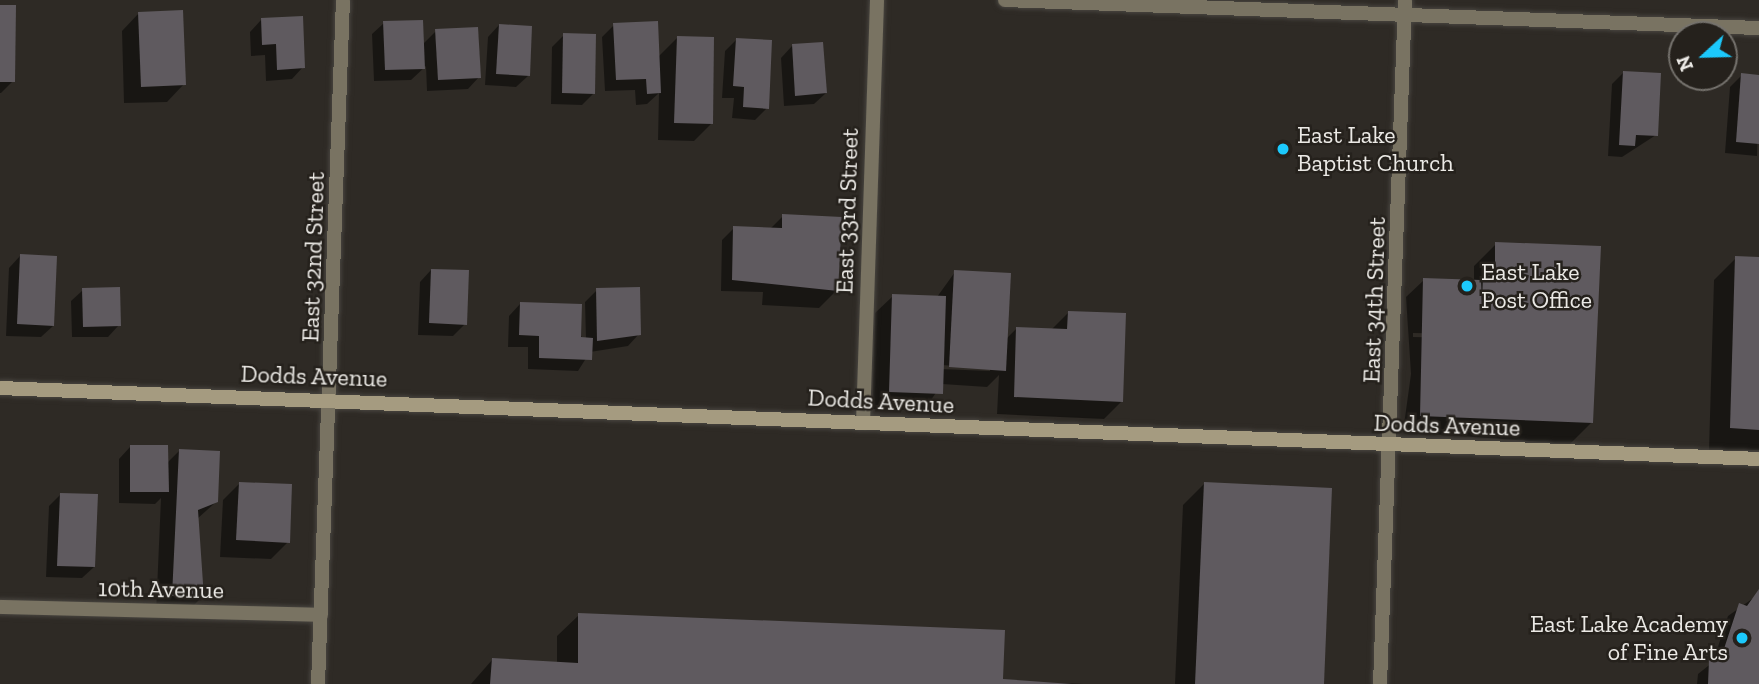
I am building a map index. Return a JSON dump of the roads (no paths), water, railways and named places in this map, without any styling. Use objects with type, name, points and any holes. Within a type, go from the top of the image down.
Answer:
[{"type":"street","name":"East 32nd Street","points":[[318,684],[331,399],[343,0]]},
{"type":"street","name":"East 33rd Street","points":[[863,423],[877,0]]},
{"type":"street","points":[[1005,0],[1404,17],[1759,28]]},
{"type":"street","name":"East 34th Street","points":[[1380,684],[1393,447],[1405,0]]},
{"type":"street","name":"Dodds Avenue","points":[[0,388],[331,399],[1393,447],[1759,459]]},
{"type":"street","name":"10th Avenue","points":[[0,607],[321,615]]},
{"type":"place","name":"East Lake Baptist Church","points":[[1283,149]]},
{"type":"place","name":"East Lake Post Office","points":[[1467,286]]},
{"type":"place","name":"East Lake Academy of Fine Arts","points":[[1742,638]]}]
